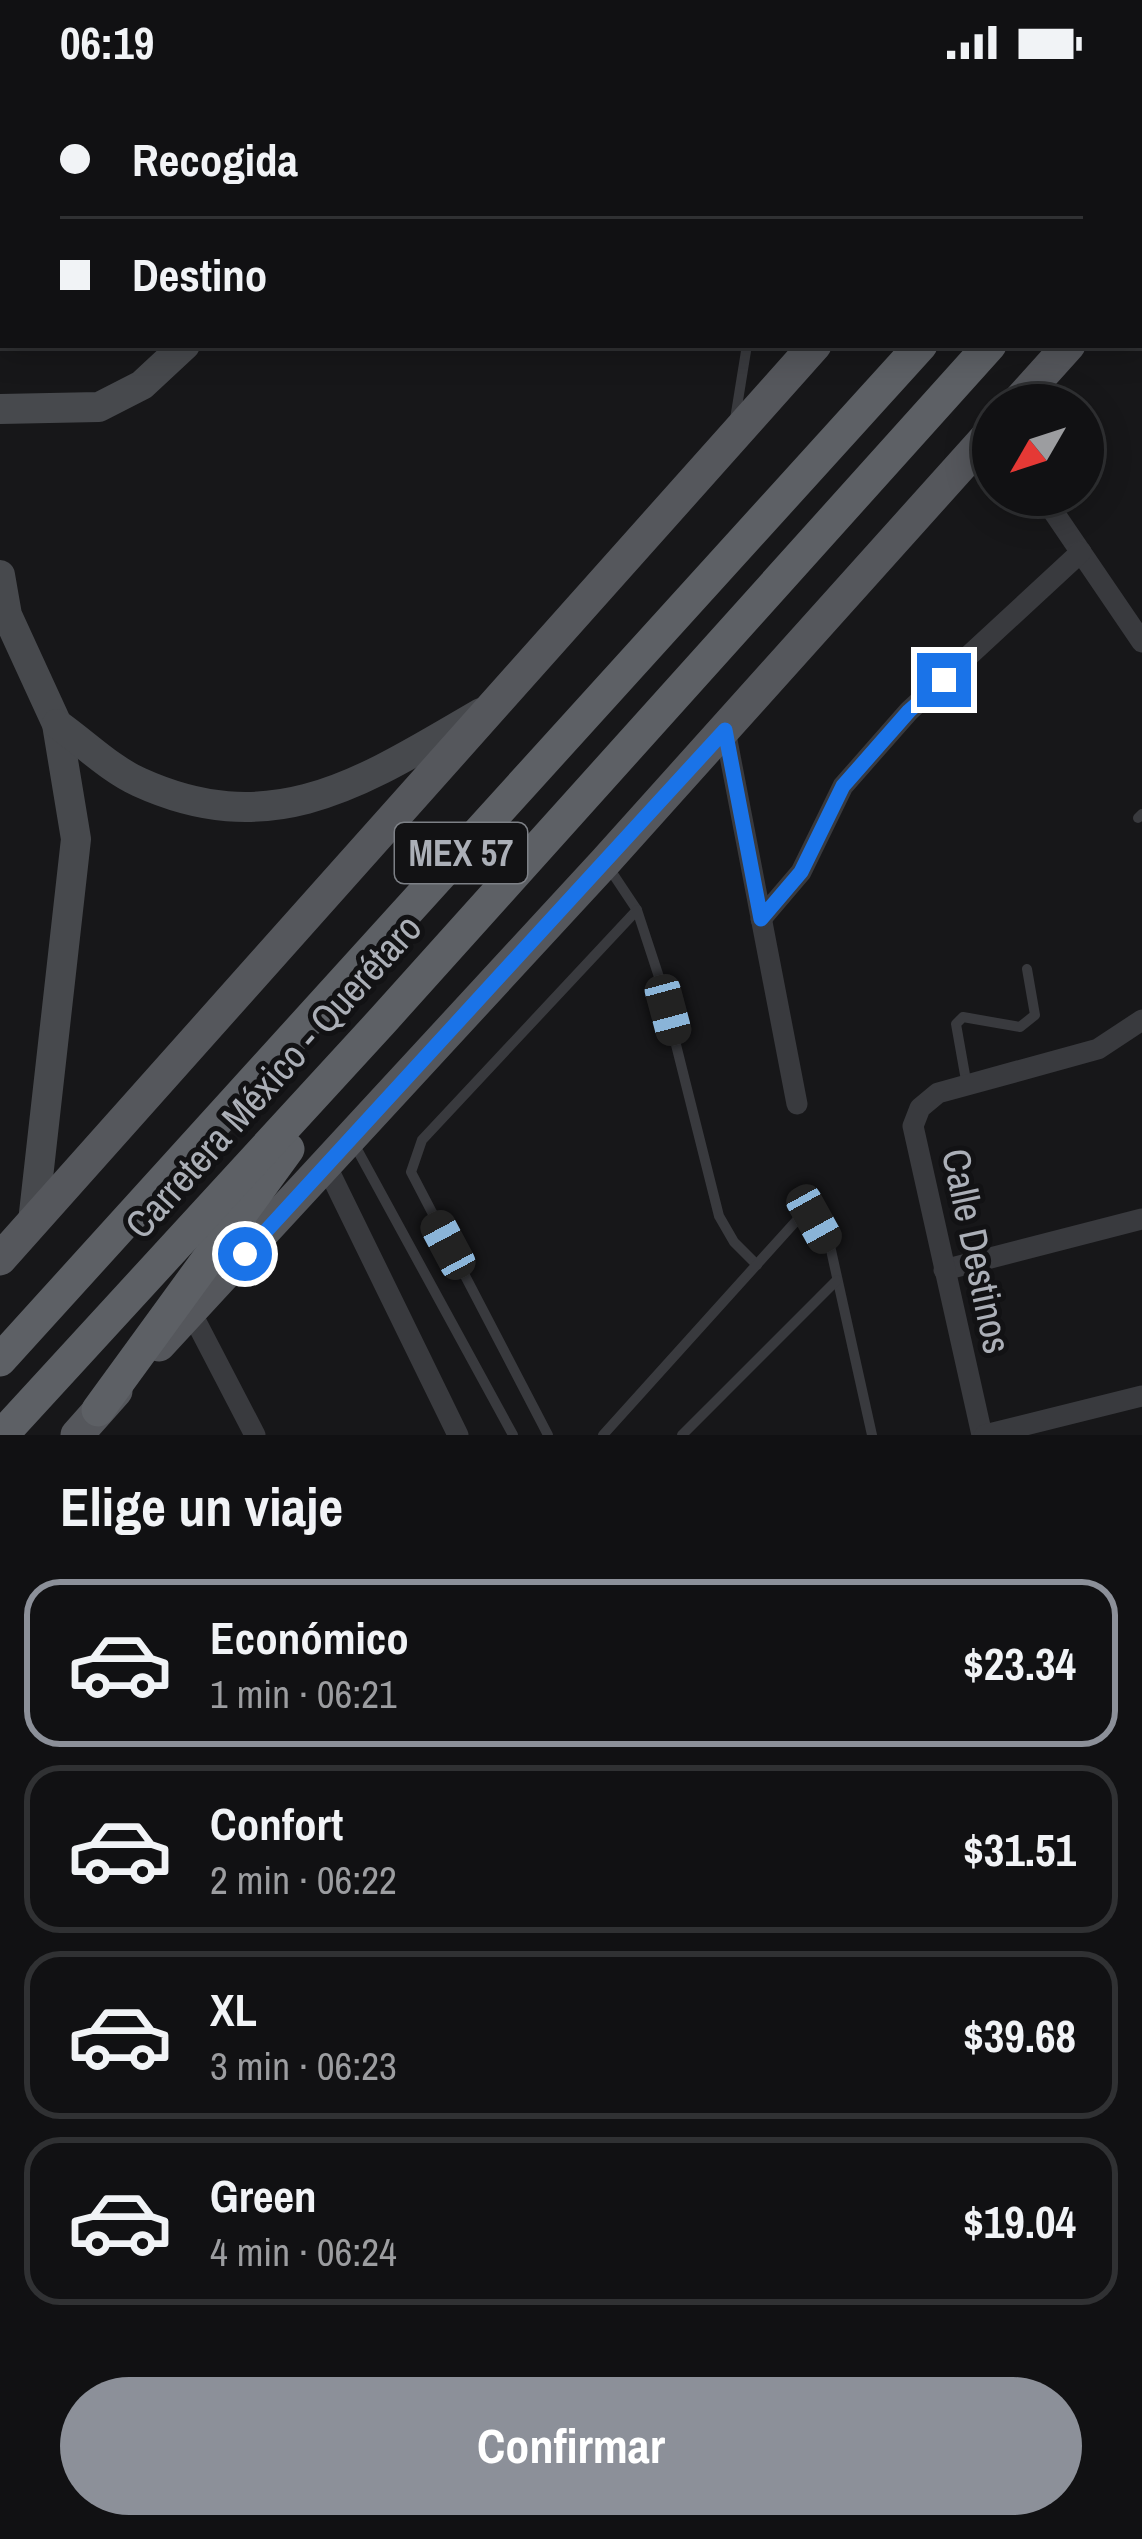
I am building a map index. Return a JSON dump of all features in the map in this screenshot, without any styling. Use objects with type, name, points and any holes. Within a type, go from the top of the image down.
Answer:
[{"type":"highway","name":"Carretera México - Querétaro","points":[[0,1360],[918,348]]},
{"type":"highway","name":"Carretera México - Querétaro","points":[[2,1435],[987,348]]},
{"type":"highway","points":[[88,1422],[383,1020]]},
{"type":"main road","points":[[0,409],[99,407],[142,385],[182,348]]},
{"type":"main road","points":[[0,1259],[812,348]]},
{"type":"main road","points":[[1034,384],[1066,348]]},
{"type":"main road","points":[[88,1422],[327,1168],[972,454]]},
{"type":"main road","points":[[0,575],[7,615],[57,724],[76,839],[33,1222]]},
{"type":"main road","points":[[57,724],[137,782],[206,804],[282,807],[358,784],[497,704]]},
{"type":"street","points":[[1056,516],[1142,642]]},
{"type":"street","points":[[761,919],[801,872],[843,786],[909,711],[1081,552]]},
{"type":"street","points":[[725,730],[797,1104]]},
{"type":"street","name":"Calle Destinos","points":[[983,1435],[913,1126],[920,1108],[938,1094],[1098,1049],[1142,1020]]},
{"type":"street","points":[[327,1168],[458,1435]]},
{"type":"street","points":[[944,1270],[1142,1219]]},
{"type":"street","points":[[191,1312],[255,1435]]},
{"type":"street","points":[[983,1435],[1142,1396]]},
{"type":"lane","points":[[730,440],[746,348]]},
{"type":"lane","points":[[605,862],[637,910],[659,977],[719,1216],[734,1241],[757,1264]]},
{"type":"lane","points":[[548,1435],[411,1172],[422,1140],[637,910]]},
{"type":"lane","points":[[967,1085],[956,1024],[963,1017],[1020,1027],[1034,1015],[1027,969]]},
{"type":"lane","points":[[352,1140],[512,1435]]},
{"type":"lane","points":[[603,1435],[797,1220],[814,1219],[831,1250],[872,1435]]},
{"type":"lane","points":[[682,1435],[837,1280]]},
{"type":"route","points":[[245,1254],[725,730],[761,919],[801,872],[843,786],[909,711],[944,680]]}]
